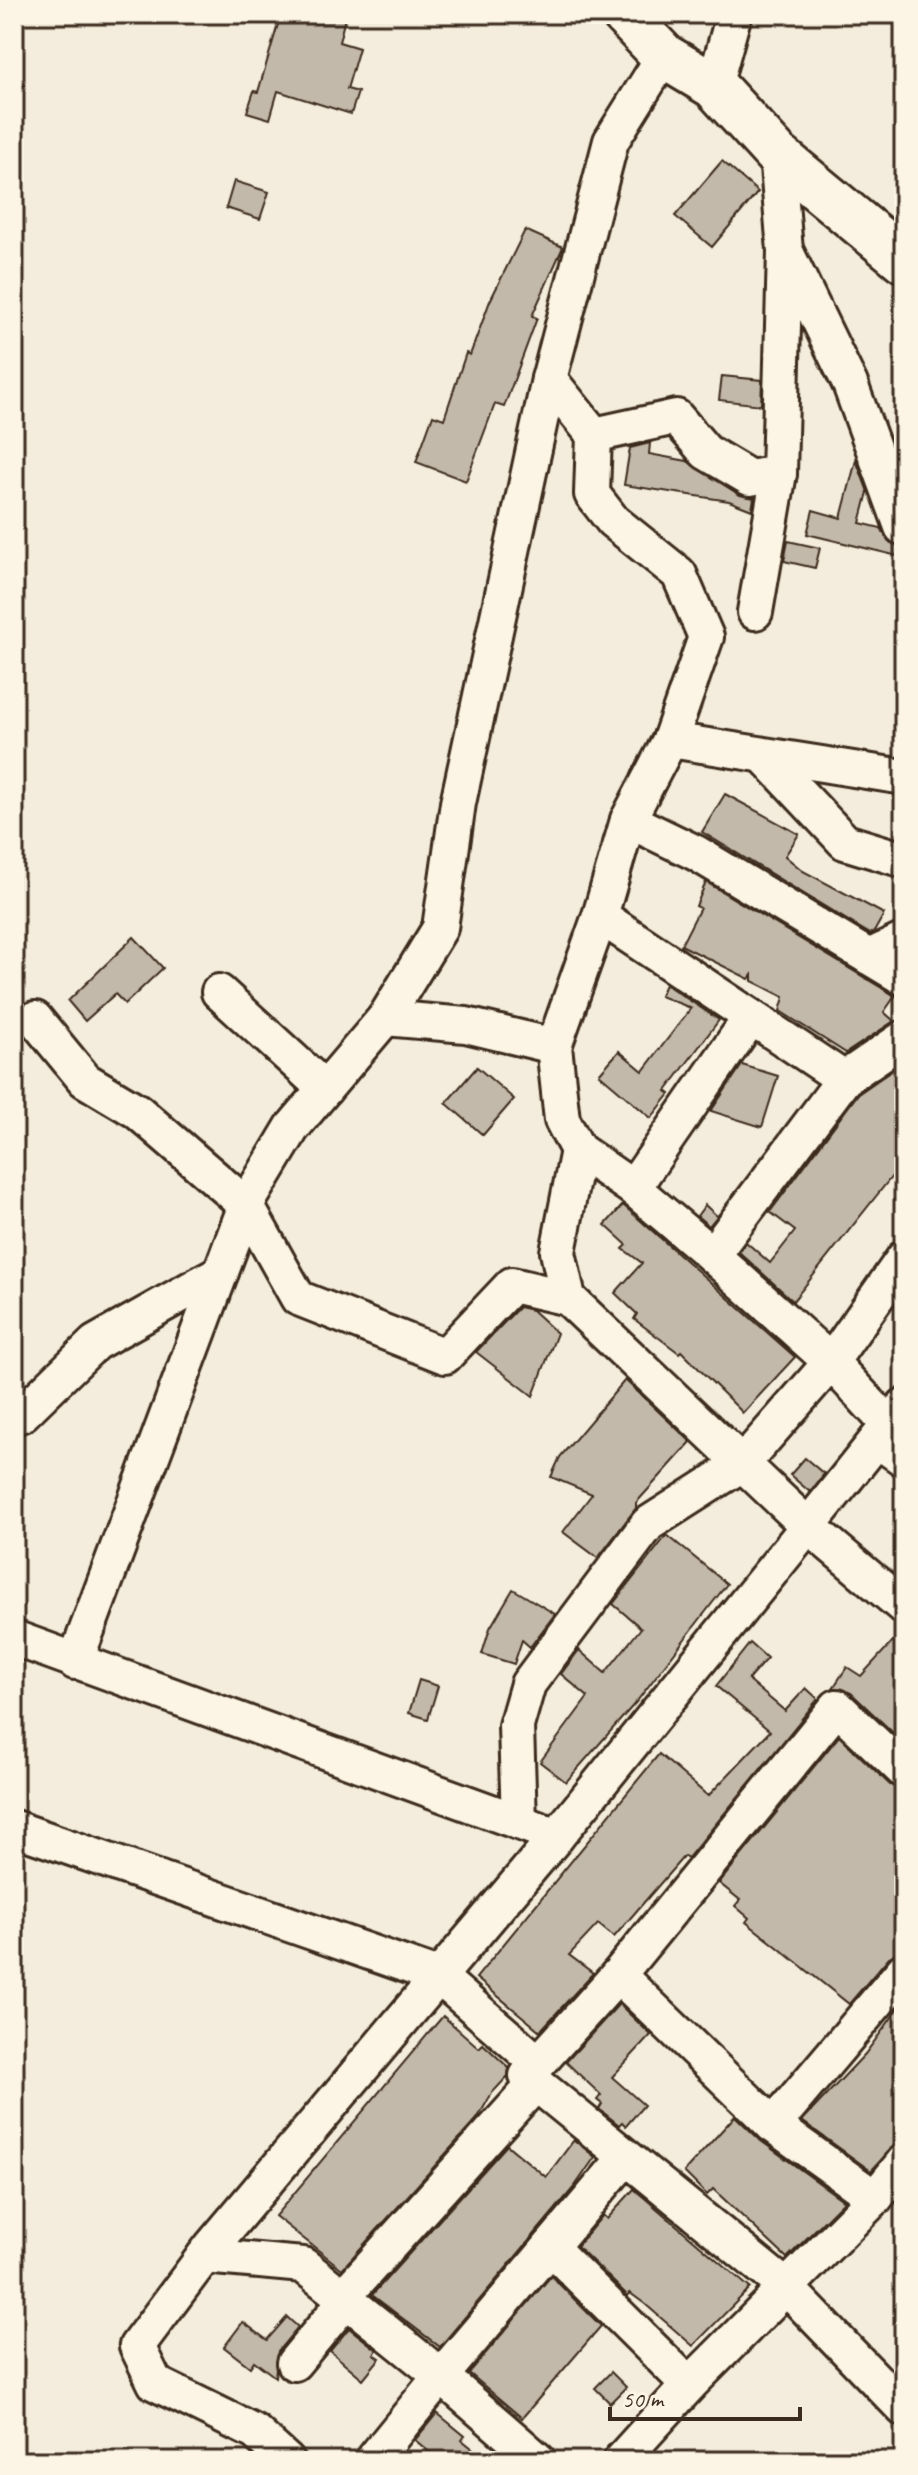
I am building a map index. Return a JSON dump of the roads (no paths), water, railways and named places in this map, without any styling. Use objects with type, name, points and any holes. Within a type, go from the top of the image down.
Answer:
[{"type":"main road","points":[[624,14],[664,56],[714,86],[777,155],[904,260]]},
{"type":"street","points":[[714,86],[734,14]]},
{"type":"street","points":[[75,1662],[246,1205],[292,1128],[385,1018],[440,928],[458,803],[549,379],[611,141],[664,56]]},
{"type":"street","points":[[755,612],[779,473],[785,251],[777,155]]},
{"type":"street","points":[[785,251],[850,384],[902,527]]},
{"type":"street","points":[[549,379],[594,435],[592,494],[613,521],[679,574],[706,637],[670,740],[628,820],[600,916],[554,1046],[562,1120],[578,1150],[633,1188],[831,1362],[890,1423],[904,1459]]},
{"type":"street","points":[[594,435],[676,417],[706,452],[750,478],[779,473]]},
{"type":"street","points":[[670,740],[904,777]]},
{"type":"street","points":[[765,757],[845,842],[904,860]]},
{"type":"street","points":[[628,820],[696,853],[904,978]]},
{"type":"street","points":[[600,916],[844,1079]]},
{"type":"street","points":[[869,957],[904,940]]},
{"type":"street","points":[[219,992],[325,1089]]},
{"type":"street","points":[[633,1188],[751,1017]]},
{"type":"street","points":[[385,1018],[466,1025],[554,1046]]},
{"type":"street","points":[[35,1019],[85,1080],[137,1111],[246,1205],[298,1298],[445,1356],[512,1285],[568,1298],[808,1526],[902,1600]]},
{"type":"street","points":[[712,1255],[844,1079],[904,1038]]},
{"type":"street","points":[[568,1298],[558,1252],[578,1150]]},
{"type":"street","points":[[519,1822],[516,1726],[528,1684],[648,1524],[742,1464],[831,1362],[904,1258]]},
{"type":"street","points":[[14,1417],[22,1414],[95,1343],[221,1272]]},
{"type":"street","points":[[287,2461],[255,2432],[155,2383],[137,2346],[204,2256],[557,1836],[890,1423]]},
{"type":"street","points":[[14,1638],[557,1836]]},
{"type":"street","points":[[346,2300],[343,2297],[537,2073],[837,1707],[904,1771]]},
{"type":"street","points":[[14,1828],[438,1976],[626,2157],[786,2287],[904,2409]]},
{"type":"street","points":[[773,2125],[904,1970]]},
{"type":"street","points":[[618,1975],[773,2125],[875,2198]]},
{"type":"street","points":[[372,2461],[626,2157]]},
{"type":"street","points":[[620,2461],[689,2385],[875,2198],[904,2162]]},
{"type":"street","points":[[550,2247],[689,2385]]},
{"type":"street","points":[[204,2256],[303,2265],[441,2376],[539,2461]]},
{"type":"street","points":[[294,2363],[346,2300]]}]
